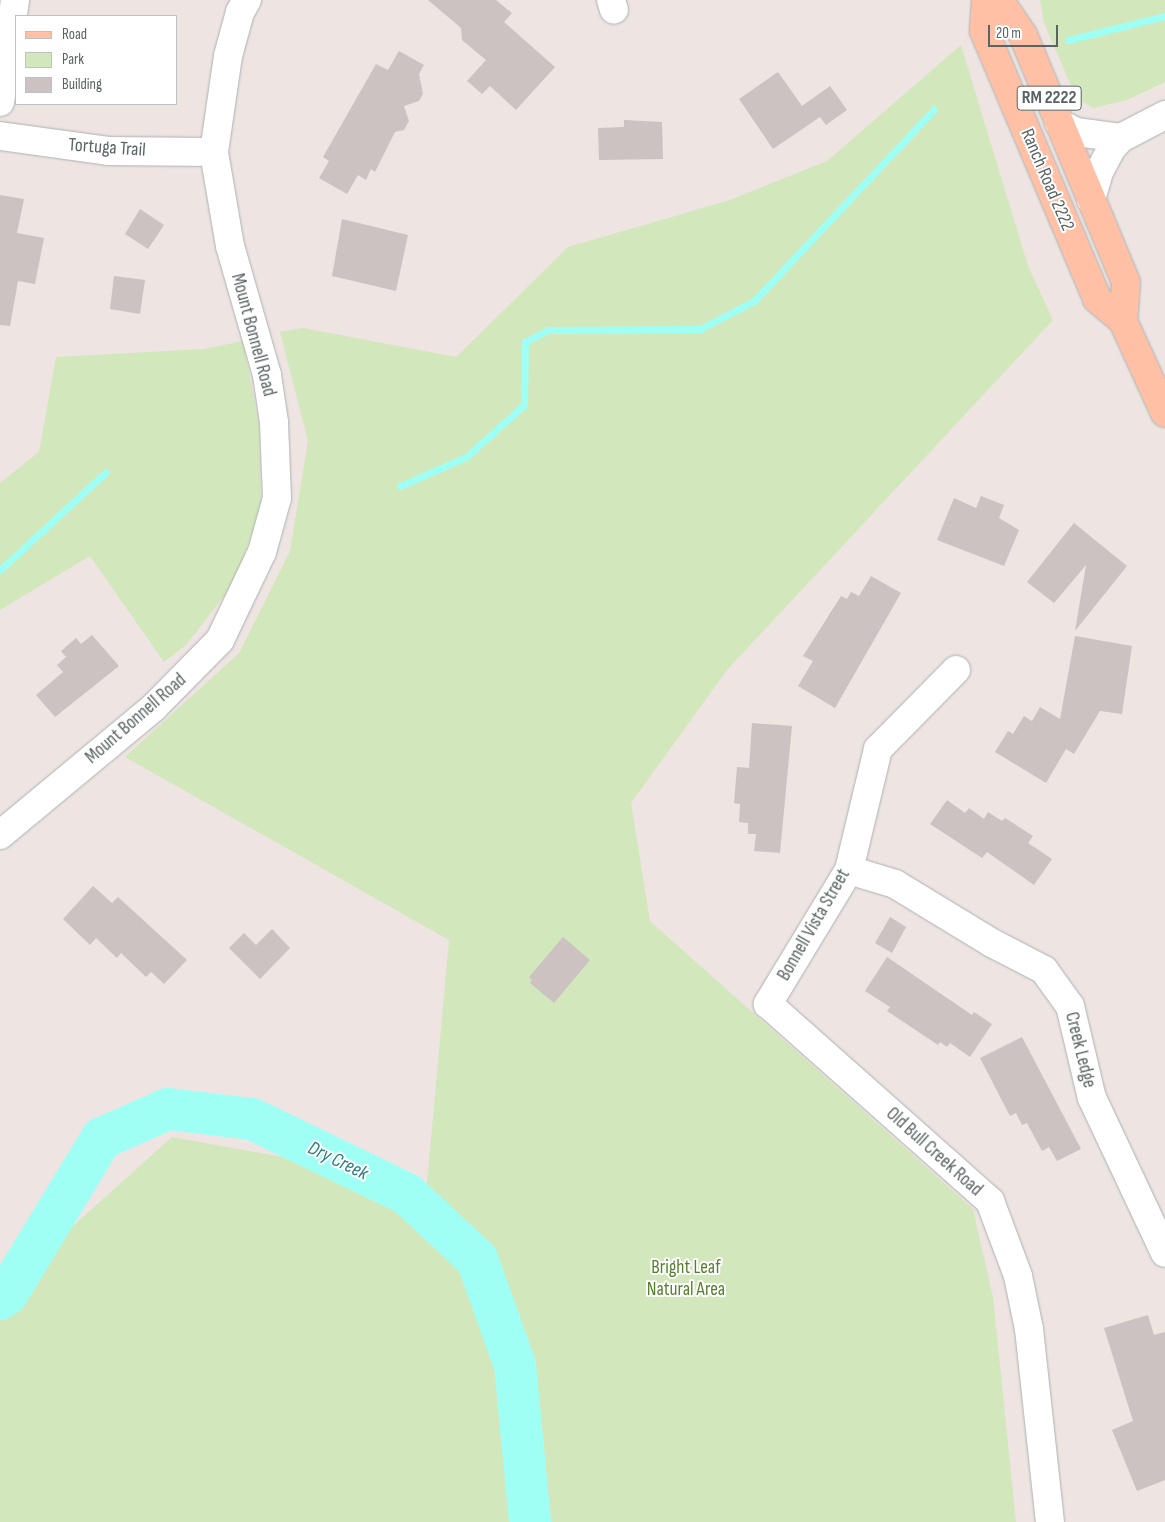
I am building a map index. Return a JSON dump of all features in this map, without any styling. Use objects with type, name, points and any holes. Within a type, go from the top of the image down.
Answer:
[{"type":"main road","name":"Ranch Road 2222","points":[[986,0],[984,31],[1098,299],[1123,321],[1165,412]]},
{"type":"main road","name":"Ranch Road 2222","points":[[999,0],[1023,34],[1126,282],[1123,321]]},
{"type":"street","points":[[0,102],[15,0]]},
{"type":"street","name":"Mount Bonnell Road","points":[[0,835],[153,708],[220,640],[246,591],[262,552],[277,498],[274,422],[267,375],[230,246],[214,152],[228,56],[240,12],[247,0]]},
{"type":"street","points":[[1091,200],[1099,172],[1121,138],[1165,115]]},
{"type":"street","points":[[1059,124],[1076,132],[1121,138]]},
{"type":"street","name":"Tortuga Trail","points":[[0,136],[108,152],[214,152]]},
{"type":"street","name":"Bonnell Vista Street","points":[[768,1004],[849,870],[878,749],[956,670]]},
{"type":"street","name":"Creek Ledge","points":[[849,870],[896,884],[992,943],[1044,970],[1070,1006],[1092,1098],[1159,1222],[1165,1253]]},
{"type":"street","name":"Old Bull Creek Road","points":[[768,1004],[990,1202],[1018,1276],[1029,1329],[1050,1522]]},
{"type":"green space","points":[[1040,0],[1165,0],[1165,82],[1127,100],[1093,108],[1076,97],[1044,23]]},
{"type":"green space","name":"Bright Leaf Natural Area","points":[[961,45],[1028,266],[1053,320],[727,670],[631,803],[650,921],[973,1209],[993,1297],[1016,1522],[0,1522],[0,1299],[14,1279],[172,1137],[427,1183],[449,940],[125,757],[239,653],[290,551],[308,441],[280,332],[303,328],[456,357],[568,247],[727,201],[827,161]]},
{"type":"green space","points":[[243,341],[259,425],[261,506],[235,582],[186,645],[164,662],[90,556],[0,610],[0,483],[39,452],[56,357],[204,349]]},
{"type":"building","points":[[428,0],[496,0],[512,13],[504,22],[555,67],[516,110],[490,86],[482,94],[467,81],[486,60],[462,40],[461,28]]},
{"type":"building","points":[[399,51],[424,65],[419,74],[423,94],[419,101],[404,106],[409,121],[404,130],[395,132],[375,172],[371,169],[366,180],[358,175],[347,194],[319,178],[329,161],[323,157],[376,64],[388,70]]},
{"type":"building","points":[[778,72],[802,106],[830,86],[847,110],[826,125],[820,117],[773,149],[739,99]]},
{"type":"building","points":[[624,120],[662,122],[663,159],[599,160],[598,128],[624,127]]},
{"type":"building","points":[[0,195],[24,199],[17,233],[44,238],[35,284],[18,281],[10,326],[0,325]]},
{"type":"building","points":[[140,209],[164,225],[148,249],[125,234]]},
{"type":"building","points":[[342,219],[408,235],[396,291],[332,276]]},
{"type":"building","points":[[114,276],[145,280],[140,314],[110,309]]},
{"type":"building","points":[[981,496],[1004,505],[999,518],[1019,530],[1004,566],[937,540],[954,498],[976,508]]},
{"type":"building","points":[[1074,523],[1127,566],[1075,631],[1086,565],[1054,603],[1027,582]]},
{"type":"building","points":[[871,576],[901,593],[835,708],[798,686],[813,661],[803,656],[841,596],[847,599],[851,592],[859,596]]},
{"type":"building","points":[[92,635],[119,666],[55,717],[36,695],[63,672],[57,665],[66,657],[61,651],[76,638],[81,644]]},
{"type":"building","points":[[1075,636],[1132,646],[1122,714],[1100,711],[1074,754],[1066,749],[1046,783],[995,752],[1008,731],[1013,734],[1024,716],[1032,721],[1040,707],[1060,719]]},
{"type":"building","points":[[752,723],[792,726],[780,853],[754,851],[756,834],[748,834],[748,823],[739,822],[740,804],[734,803],[737,767],[749,768]]},
{"type":"building","points":[[947,800],[965,813],[969,808],[984,819],[988,812],[1002,821],[1005,818],[1033,836],[1028,843],[1052,859],[1034,885],[987,852],[982,858],[930,824]]},
{"type":"building","points":[[93,886],[112,903],[118,897],[187,960],[164,984],[151,972],[146,977],[121,953],[117,958],[96,938],[90,945],[63,919]]},
{"type":"building","points":[[890,917],[906,927],[892,953],[875,943]]},
{"type":"building","points":[[272,929],[290,948],[260,979],[229,948],[244,933],[256,945]]},
{"type":"building","points":[[563,937],[590,960],[554,1003],[530,983],[532,980],[529,977]]},
{"type":"building","points":[[887,957],[972,1015],[974,1012],[992,1024],[970,1057],[950,1043],[947,1047],[940,1042],[938,1045],[887,1011],[890,1007],[865,991]]},
{"type":"building","points":[[1022,1037],[1081,1149],[1057,1161],[1049,1147],[1042,1151],[1027,1123],[1022,1125],[1016,1113],[1010,1116],[980,1058]]},
{"type":"building","points":[[1148,1315],[1154,1335],[1165,1332],[1165,1480],[1137,1491],[1112,1430],[1133,1421],[1104,1328]]},
{"type":"waterway","points":[[1068,40],[1165,16]]},
{"type":"waterway","points":[[400,486],[466,457],[524,405],[525,342],[548,330],[700,329],[754,301],[934,109]]},
{"type":"waterway","points":[[0,570],[106,472]]},
{"type":"waterway","name":"Dry Creek","points":[[0,1299],[7,1294],[102,1138],[168,1109],[252,1119],[407,1194],[477,1259],[515,1365],[530,1522]]}]
